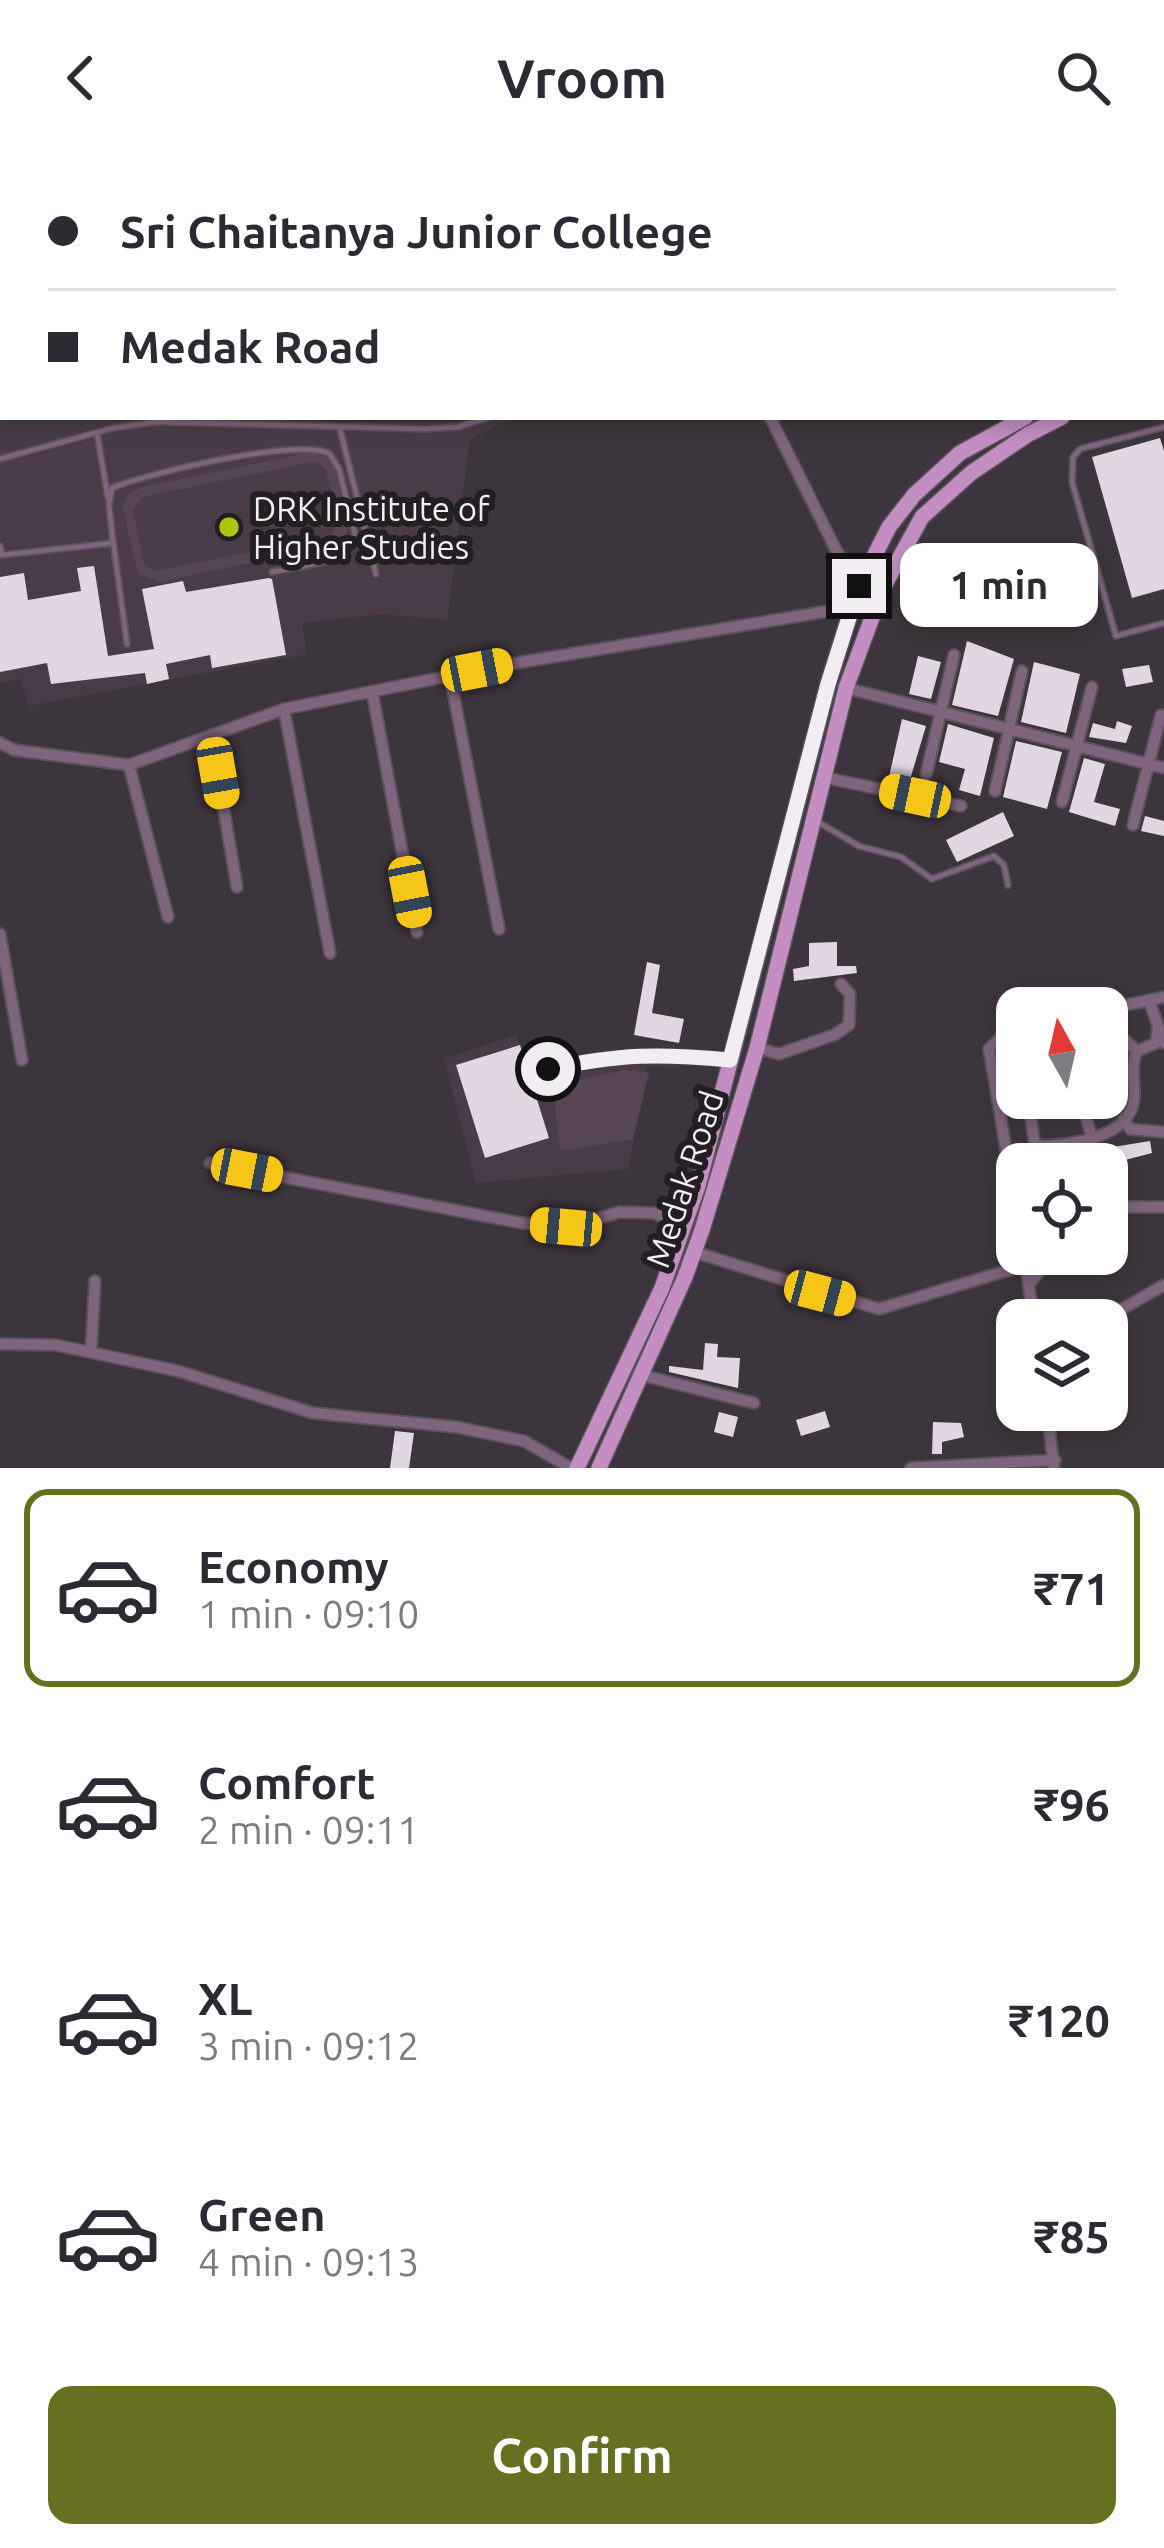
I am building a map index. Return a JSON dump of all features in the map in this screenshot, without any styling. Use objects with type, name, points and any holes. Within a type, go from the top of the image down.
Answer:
[{"type":"main road","name":"Medak Road","points":[[574,1468],[662,1288],[685,1223],[822,706],[859,586],[889,527],[914,495],[960,453],[1020,420]]},
{"type":"main road","name":"Medak Road","points":[[599,1468],[694,1252],[758,1048],[811,818],[846,688],[875,608],[922,517],[971,473],[1056,420]]},
{"type":"street","points":[[771,420],[836,550],[875,608]]},
{"type":"street","points":[[0,743],[14,750],[129,765],[284,709],[853,607]]},
{"type":"street","points":[[926,776],[954,655]]},
{"type":"street","points":[[995,791],[1022,671]]},
{"type":"street","points":[[450,676],[499,929]]},
{"type":"street","points":[[1062,802],[1092,687]]},
{"type":"street","points":[[846,688],[1164,768]]},
{"type":"street","points":[[372,691],[417,932]]},
{"type":"street","points":[[284,709],[330,953]]},
{"type":"street","points":[[1133,825],[1161,715]]},
{"type":"street","points":[[211,736],[237,887]]},
{"type":"street","points":[[129,765],[168,917]]},
{"type":"street","points":[[822,777],[962,806]]},
{"type":"street","points":[[0,934],[22,1060]]},
{"type":"street","points":[[758,1048],[779,1054],[834,1035],[848,1025],[850,994],[841,984]]},
{"type":"street","points":[[1128,1005],[1164,997]]},
{"type":"street","points":[[1149,1000],[1164,1043]]},
{"type":"street","points":[[1128,1113],[1134,1105],[1132,1063],[1137,1051],[1156,1043],[1158,1025]]},
{"type":"street","points":[[996,1041],[989,1048],[996,1090]]},
{"type":"street","points":[[1128,1043],[1137,1051]]},
{"type":"street","points":[[1032,1119],[1036,1146],[1094,1140],[1124,1119],[1130,1129],[1164,1132]]},
{"type":"street","points":[[1087,1119],[1094,1140]]},
{"type":"street","points":[[210,1162],[521,1223],[572,1227],[620,1212],[685,1223]]},
{"type":"street","points":[[1128,1207],[1164,1207]]},
{"type":"street","points":[[694,1252],[879,1309],[996,1270]]},
{"type":"street","points":[[1028,1275],[1031,1299]]},
{"type":"street","points":[[1029,1284],[1036,1275]]},
{"type":"street","points":[[91,1352],[95,1281]]},
{"type":"street","points":[[1128,1306],[1164,1285]]},
{"type":"street","points":[[0,1344],[56,1345],[178,1371],[313,1414],[442,1426],[524,1441],[574,1468]]},
{"type":"street","points":[[641,1375],[754,1403]]},
{"type":"street","points":[[911,1468],[1054,1464],[1050,1431]]},
{"type":"lane","points":[[0,459],[97,432],[157,422],[340,429],[458,427],[480,420]]},
{"type":"lane","points":[[1164,427],[1080,449],[1073,457],[1072,482],[1116,636],[1164,623]]},
{"type":"lane","points":[[340,429],[376,574]]},
{"type":"lane","points":[[97,432],[127,644]]},
{"type":"lane","points":[[109,504],[112,488],[142,476],[301,448],[329,453],[339,469],[355,534],[352,543],[336,558],[272,572]]},
{"type":"lane","points":[[0,546],[2,555],[113,540]]},
{"type":"lane","points":[[811,818],[859,846],[901,857],[932,879],[994,856],[1004,865],[1008,885]]},
{"type":"lane","points":[[548,1069],[620,1054],[730,1060]]},
{"type":"shaded area","name":"DRK Institute of Higher Studies","points":[[0,420],[508,420],[470,440],[447,620],[382,614],[302,623],[307,654],[29,706],[20,679],[0,683]]},
{"type":"shaded area","points":[[311,452],[326,456],[333,464],[350,526],[340,543],[160,582],[138,574],[122,505],[129,493]],"holes":[[[319,463],[326,470],[339,523],[328,537],[154,571],[144,564],[133,510],[143,497]]]},
{"type":"shaded area","points":[[516,1035],[530,1075],[600,1070],[604,1050],[682,1057],[679,1068],[647,1066],[628,1169],[476,1183],[444,1059]]},
{"type":"shaded area","points":[[625,1070],[649,1072],[633,1139],[560,1151],[553,1085]]},
{"type":"building","points":[[1160,438],[1164,451],[1164,589],[1132,598],[1092,457]]},
{"type":"building","points":[[94,566],[108,656],[154,649],[142,589],[183,581],[186,592],[269,578],[286,655],[212,668],[210,655],[166,664],[169,679],[147,684],[145,673],[51,684],[47,663],[0,672],[0,577],[24,573],[28,600],[81,591],[77,568]]},
{"type":"building","points":[[967,641],[1014,659],[998,716],[952,705]]},
{"type":"building","points":[[918,656],[941,662],[931,699],[909,694]]},
{"type":"building","points":[[1034,662],[1080,674],[1066,733],[1021,722]]},
{"type":"building","points":[[1149,665],[1153,682],[1126,687],[1122,669]]},
{"type":"building","points":[[902,719],[926,726],[909,783],[889,777]]},
{"type":"building","points":[[1117,721],[1132,726],[1126,743],[1089,737],[1093,723],[1115,729]]},
{"type":"building","points":[[948,724],[994,738],[980,796],[959,790],[965,769],[939,762]]},
{"type":"building","points":[[1016,741],[1062,752],[1047,809],[1003,797]]},
{"type":"building","points":[[1084,758],[1105,764],[1094,802],[1120,809],[1115,826],[1069,812]]},
{"type":"building","points":[[1003,812],[1014,836],[957,862],[946,840]]},
{"type":"building","points":[[1145,816],[1164,821],[1164,836],[1141,831]]},
{"type":"building","points":[[837,942],[837,966],[856,966],[857,973],[794,981],[793,969],[809,966],[809,943]]},
{"type":"building","points":[[647,962],[660,965],[652,1013],[684,1019],[679,1043],[634,1035]]},
{"type":"building","points":[[520,1045],[549,1138],[485,1158],[456,1065]]},
{"type":"building","points":[[1150,1141],[1152,1153],[1128,1159],[1128,1145]]},
{"type":"building","points":[[705,1343],[718,1344],[717,1357],[740,1358],[738,1388],[669,1372],[669,1366],[703,1370]]},
{"type":"building","points":[[825,1411],[830,1427],[801,1436],[796,1420]]},
{"type":"building","points":[[719,1412],[738,1417],[733,1437],[714,1432]]},
{"type":"building","points":[[933,1422],[961,1423],[964,1437],[942,1442],[942,1454],[932,1454]]},
{"type":"building","points":[[395,1431],[414,1433],[409,1468],[390,1468]]},
{"type":"place","name":"DRK Institute of Higher Studies","points":[[229,527]]},
{"type":"route","points":[[548,1069],[620,1054],[730,1060],[828,684],[859,586]]}]
